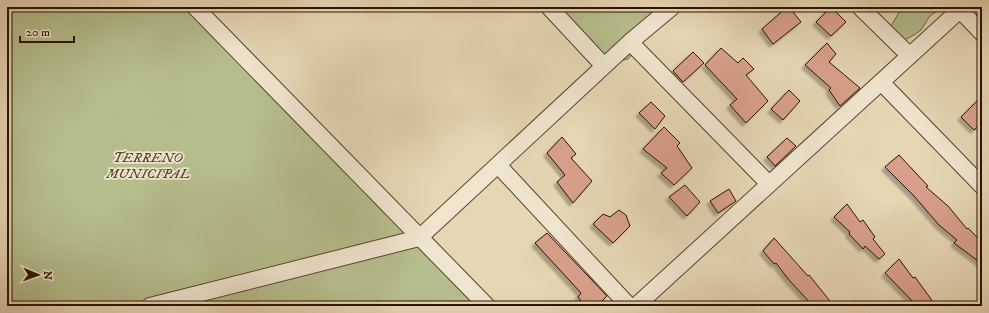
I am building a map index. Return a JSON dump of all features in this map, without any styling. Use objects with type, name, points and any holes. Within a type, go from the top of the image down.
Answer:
[{"type":"street","points":[[195,7],[487,306]]},
{"type":"street","points":[[549,7],[604,66]]},
{"type":"street","points":[[150,306],[420,238],[630,42],[672,7]]},
{"type":"street","points":[[860,7],[910,56]]},
{"type":"street","points":[[636,306],[961,8],[982,33]]},
{"type":"street","points":[[630,42],[769,184]]},
{"type":"street","points":[[881,82],[982,186]]},
{"type":"street","points":[[498,165],[629,306]]},
{"type":"green space","name":"TERRENO MUNICIPAL","points":[[7,7],[189,7],[486,306],[7,306]]},
{"type":"green space","points":[[559,7],[666,7],[648,36],[628,59],[619,61],[611,58],[589,43]]},
{"type":"green space","points":[[902,7],[939,7],[937,11],[930,16],[921,30],[899,43],[890,28]]},
{"type":"building","points":[[787,7],[789,7],[801,22],[773,44],[762,29]]},
{"type":"building","points":[[831,7],[846,22],[831,36],[816,22]]},
{"type":"building","points":[[827,43],[836,54],[829,62],[860,88],[840,106],[829,90],[831,88],[805,65]]},
{"type":"building","points":[[721,48],[738,63],[743,58],[754,69],[746,75],[768,101],[746,123],[730,105],[737,99],[705,65]]},
{"type":"building","points":[[693,52],[704,63],[683,82],[673,71]]},
{"type":"building","points":[[789,90],[800,101],[783,120],[771,109]]},
{"type":"building","points":[[982,96],[982,123],[974,130],[961,117]]},
{"type":"building","points":[[651,102],[665,116],[655,129],[639,113]]},
{"type":"building","points":[[664,127],[680,143],[677,146],[692,168],[674,185],[661,173],[667,168],[643,149]]},
{"type":"building","points":[[562,137],[576,154],[571,158],[592,181],[573,203],[557,182],[565,175],[547,153]]},
{"type":"building","points":[[787,138],[796,146],[775,166],[767,157]]},
{"type":"building","points":[[899,155],[928,186],[926,187],[948,206],[967,229],[968,228],[982,242],[982,264],[954,243],[957,240],[939,225],[914,196],[885,167]]},
{"type":"building","points":[[685,185],[700,202],[687,216],[669,197]]},
{"type":"building","points":[[729,189],[736,201],[718,213],[710,201]]},
{"type":"building","points":[[847,204],[860,222],[863,220],[875,237],[873,239],[885,254],[879,259],[865,246],[863,249],[849,234],[850,232],[834,217]]},
{"type":"building","points":[[619,210],[626,215],[630,226],[613,243],[593,224],[603,214],[610,217]]},
{"type":"building","points":[[547,233],[607,296],[597,306],[585,306],[578,297],[581,293],[535,243]]},
{"type":"building","points":[[774,238],[808,276],[809,275],[834,306],[813,306],[789,280],[776,263],[774,264],[763,251]]},
{"type":"building","points":[[899,259],[913,278],[915,277],[936,306],[917,306],[885,273]]}]
